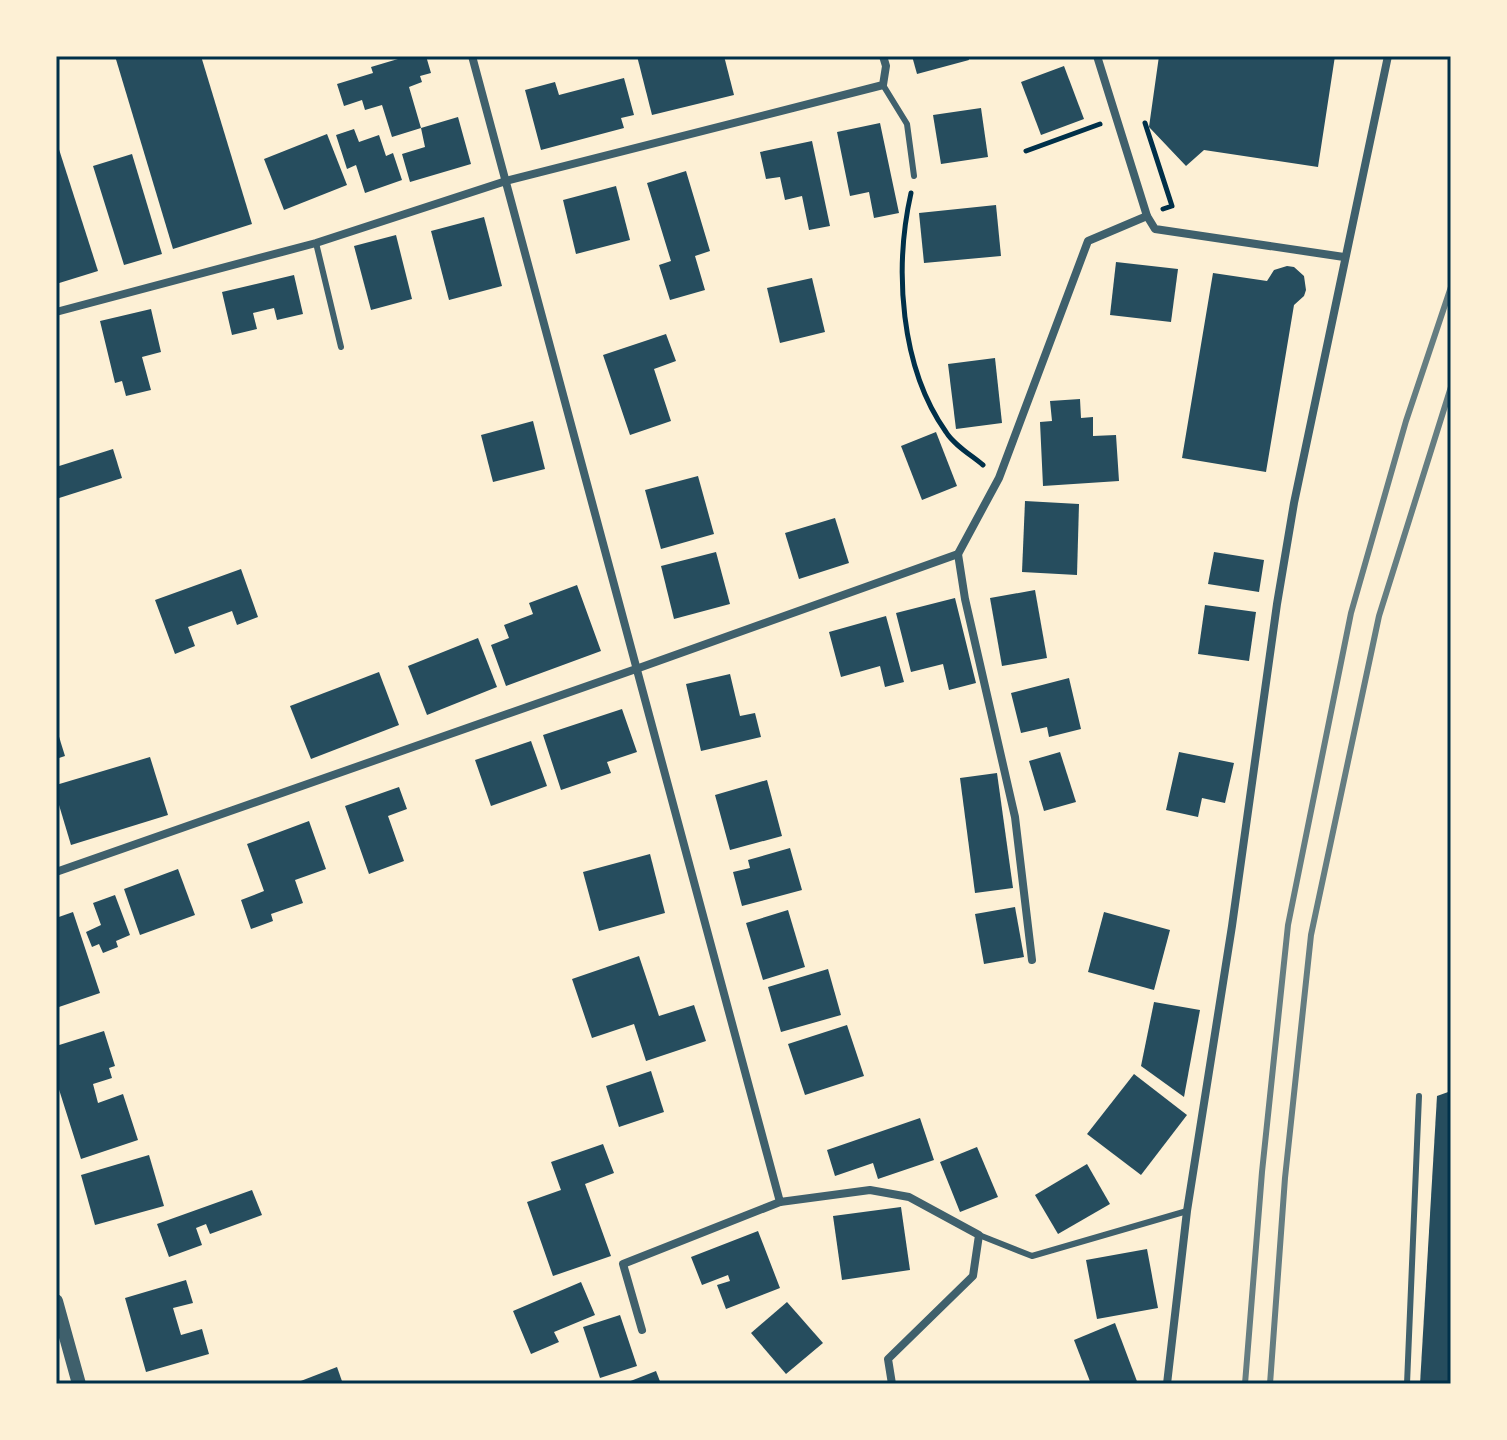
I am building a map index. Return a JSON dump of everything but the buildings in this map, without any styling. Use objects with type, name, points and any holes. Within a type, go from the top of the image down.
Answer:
[{"type":"street","points":[[472,56],[780,1202]]},
{"type":"street","points":[[56,312],[316,243],[506,181],[883,85],[886,66],[883,56]]},
{"type":"street","points":[[1097,56],[1147,216],[1155,229],[1344,257]]},
{"type":"street","points":[[1167,1384],[1187,1211],[1232,926],[1277,604],[1294,503],[1388,56]]},
{"type":"street","points":[[1032,960],[1015,817],[965,599],[958,554],[999,478],[1088,241],[1147,216]]},
{"type":"street","points":[[56,872],[958,554]]},
{"type":"street","points":[[642,1330],[623,1264],[780,1202],[870,1190],[909,1197],[979,1235],[973,1276],[888,1359],[892,1384]]},
{"type":"street","points":[[56,1301],[79,1384]]},
{"type":"lane","points":[[883,85],[907,124],[914,176]]},
{"type":"lane","points":[[316,243],[341,347]]},
{"type":"lane","points":[[1407,1384],[1419,1096]]},
{"type":"lane","points":[[979,1235],[1032,1256],[1187,1211]]},
{"type":"path","points":[[1145,123],[1172,206],[1165,208]]},
{"type":"path","points":[[1026,151],[1089,128]]},
{"type":"path","points":[[914,176],[905,219],[901,288],[924,396],[947,435],[999,478]]},
{"type":"railway","points":[[1245,1384],[1262,1172],[1288,925],[1351,613],[1406,421],[1451,287]]},
{"type":"railway","points":[[1270,1384],[1285,1178],[1311,935],[1379,616],[1451,387]]}]
